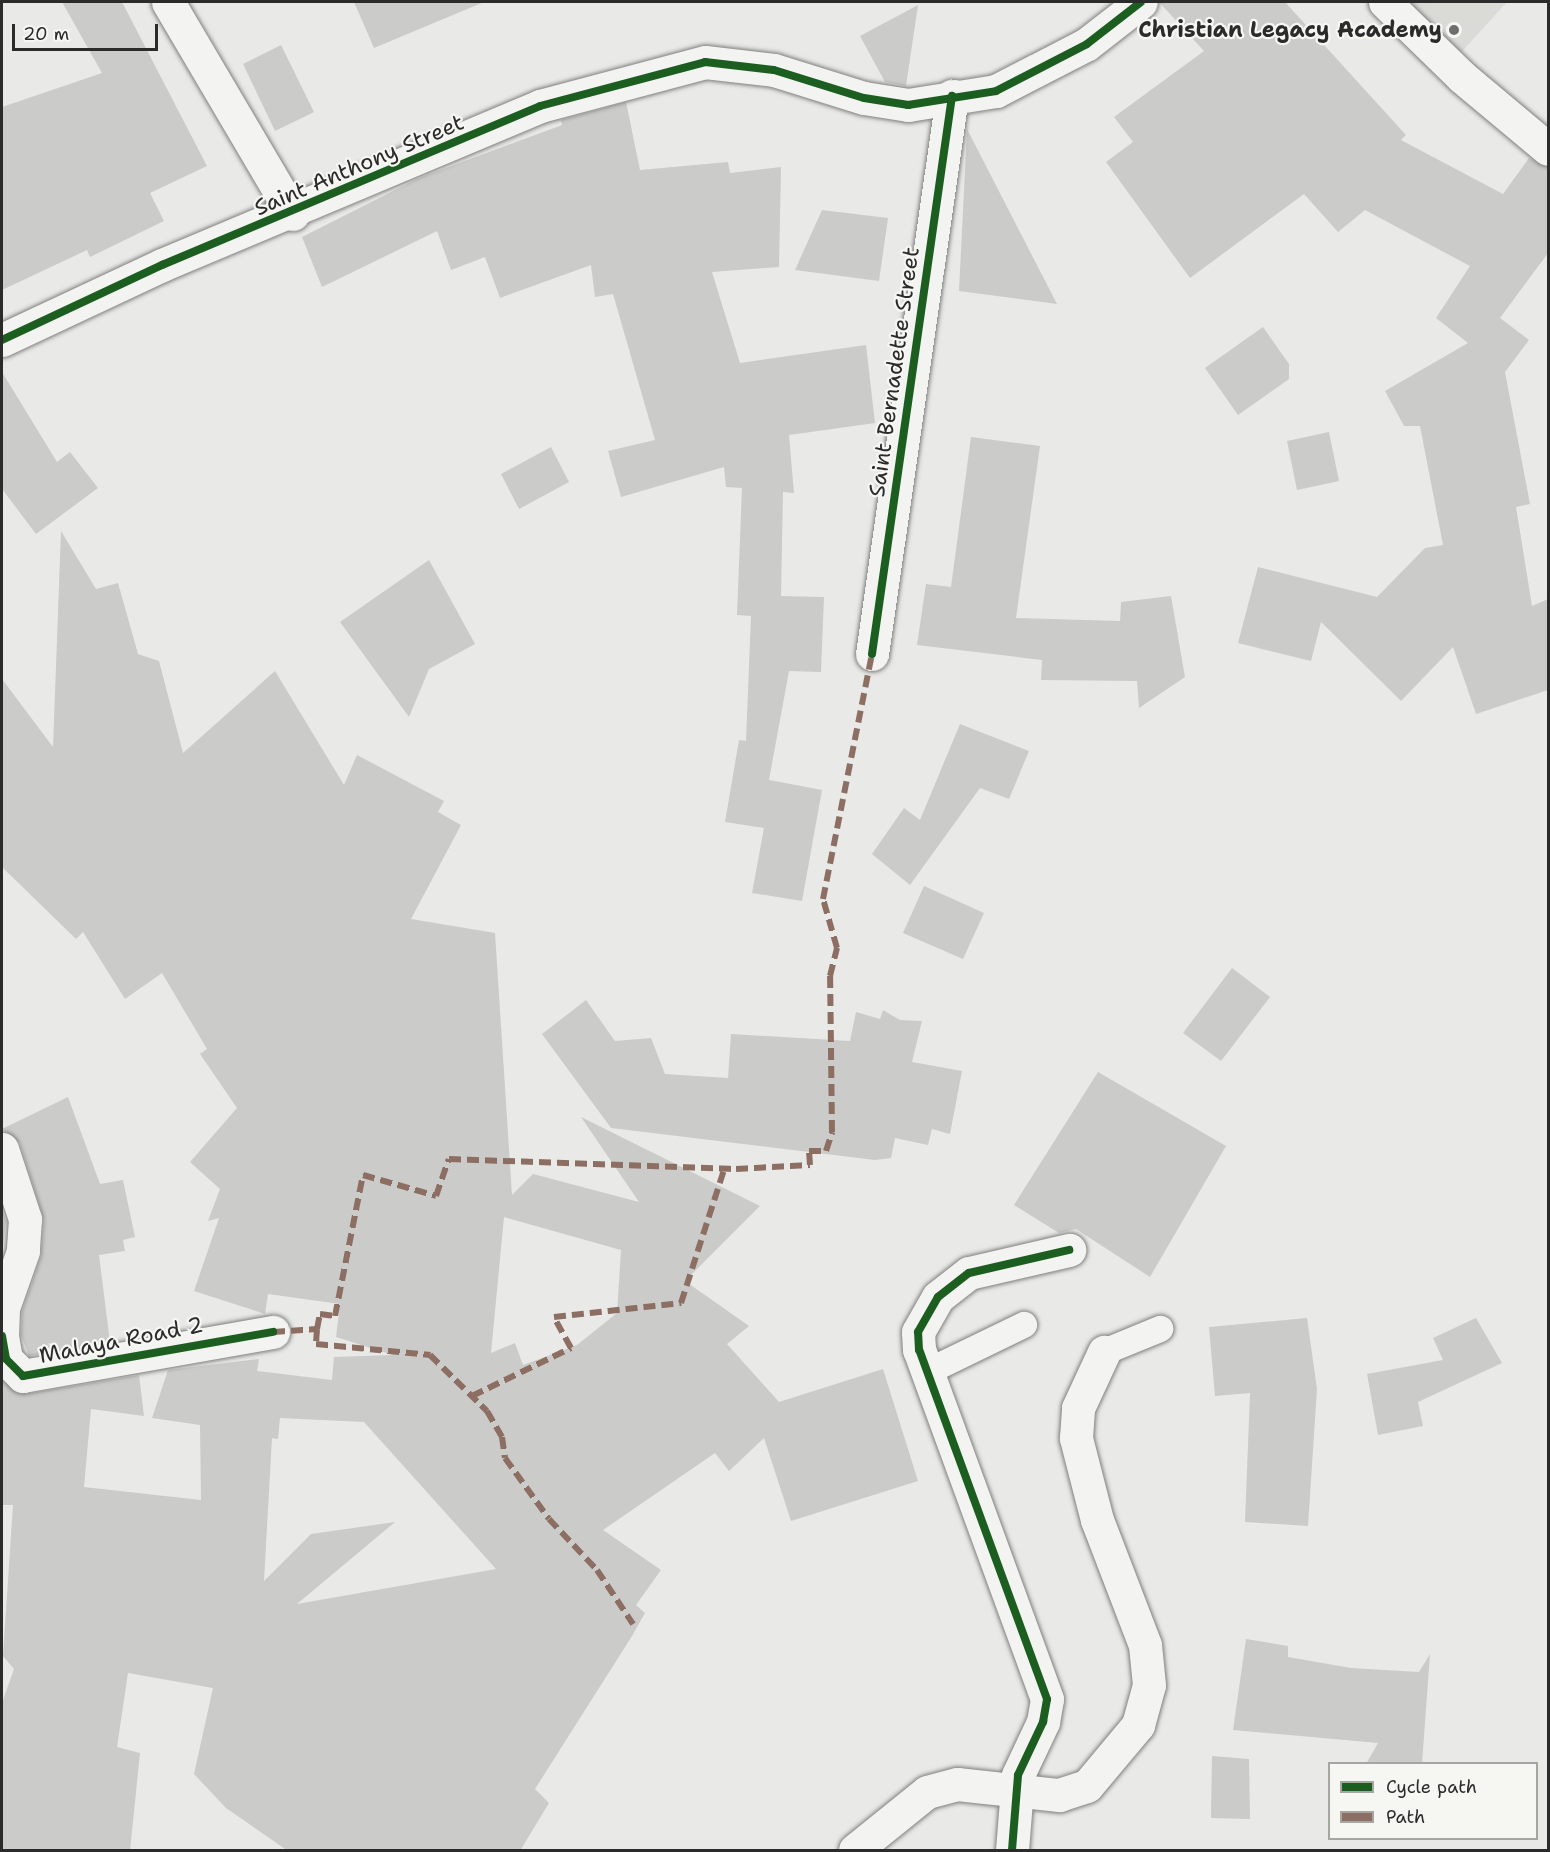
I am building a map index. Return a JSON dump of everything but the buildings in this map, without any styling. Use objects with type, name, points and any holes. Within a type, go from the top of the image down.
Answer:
[{"type":"street","points":[[168,2],[293,214]]},
{"type":"street","name":"Saint Anthony Street","points":[[2,340],[162,265],[293,214],[540,106],[705,62],[774,70],[813,85],[897,103],[996,91],[1088,44],[1141,2]]},
{"type":"street","points":[[1385,2],[1462,77],[1548,149]]},
{"type":"street","name":"Saint Bernadette Street","points":[[872,654],[952,96]]},
{"type":"street","name":"Malaya Road 2","points":[[2,1149],[25,1219],[23,1251],[3,1308],[2,1335],[6,1359],[23,1376],[273,1332]]},
{"type":"street","points":[[1012,1851],[1015,1794],[1047,1699],[927,1372],[918,1332],[924,1314],[946,1290],[969,1273],[1003,1262],[1069,1250]]},
{"type":"street","points":[[855,1851],[927,1792],[957,1784],[1015,1794],[1059,1795],[1087,1786],[1138,1725],[1149,1685],[1145,1645],[1097,1520],[1077,1438],[1078,1408],[1104,1352]]},
{"type":"lane","points":[[927,1372],[1024,1325]]},
{"type":"lane","points":[[1104,1352],[1160,1329]]},
{"type":"shaded area","name":"Christian Legacy Academy","points":[[1396,2],[1507,2],[1456,58]]},
{"type":"marked path","points":[[317,1329],[320,1314],[335,1316],[363,1175],[436,1196],[449,1159],[736,1169],[810,1165],[809,1151],[826,1151],[832,1132],[830,976],[837,948],[823,899],[872,654]]},
{"type":"marked path","points":[[472,1396],[571,1348],[554,1317],[681,1303],[725,1167]]},
{"type":"marked path","points":[[273,1332],[317,1329],[316,1344],[430,1355],[487,1411],[502,1437],[505,1458],[549,1519],[597,1570],[633,1624]]},
{"type":"cycle path","points":[[2,340],[162,265],[540,106],[705,62],[774,70],[864,98],[908,105],[996,91],[1087,44],[1141,2]]},
{"type":"cycle path","points":[[872,654],[952,96]]},
{"type":"cycle path","points":[[1012,1850],[1018,1775],[1043,1722],[1047,1699],[919,1350],[918,1332],[938,1297],[969,1273],[1069,1250]]},
{"type":"cycle path","points":[[2,1336],[6,1359],[23,1376],[273,1332]]},
{"type":"place","name":"Christian Legacy Academy","points":[[1454,30]]}]
